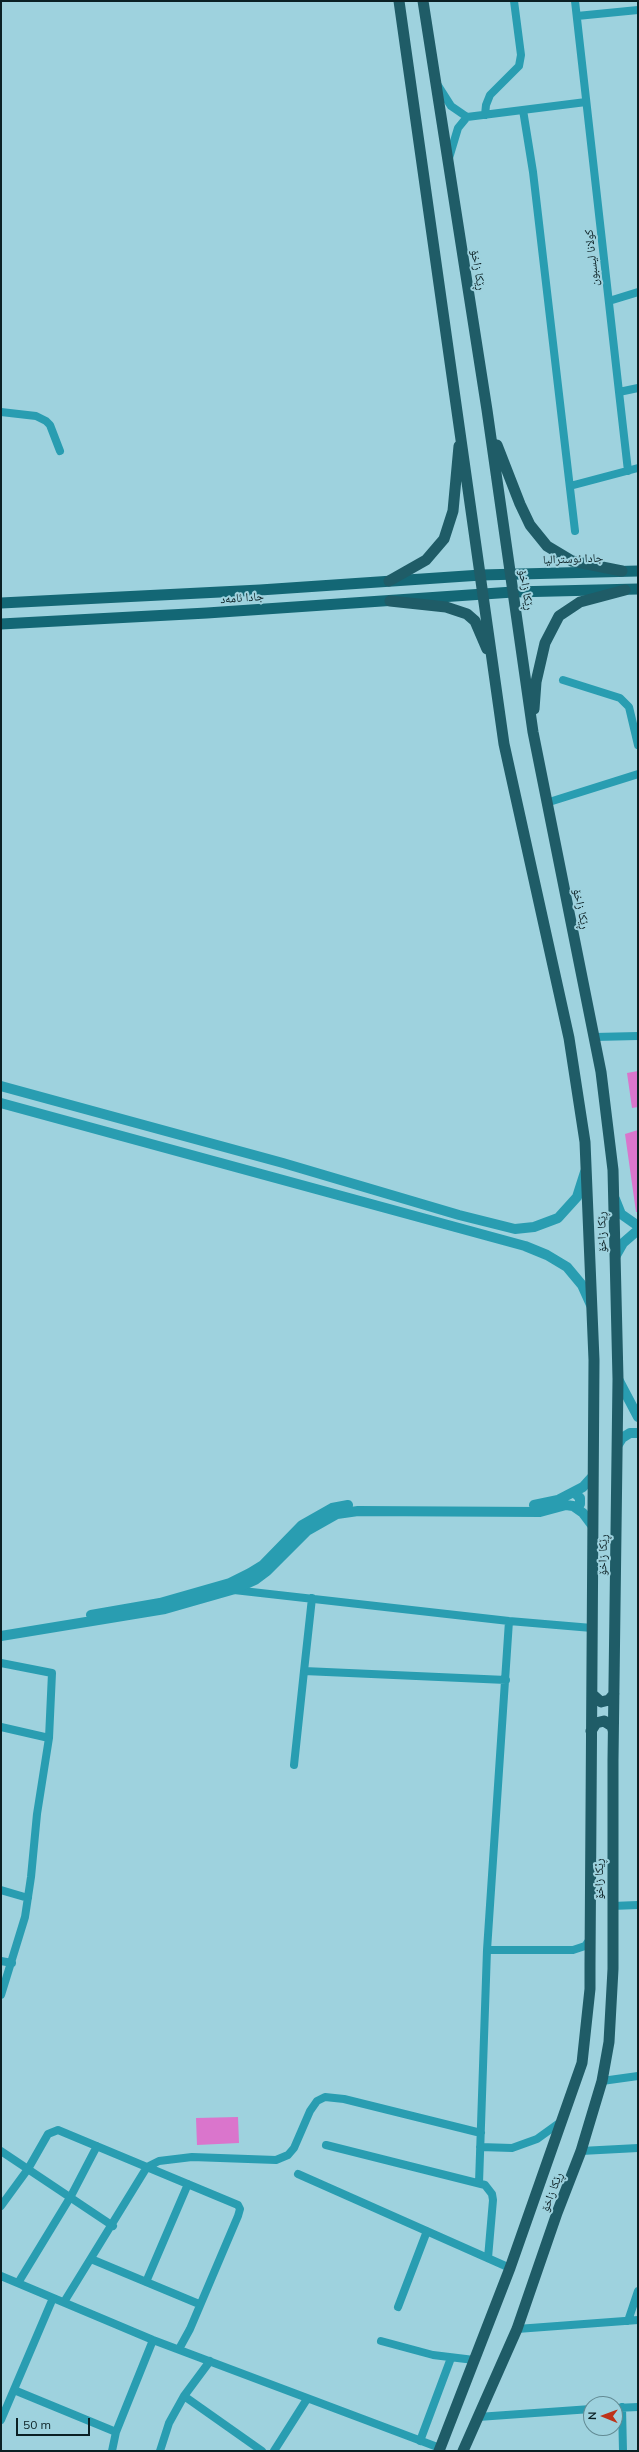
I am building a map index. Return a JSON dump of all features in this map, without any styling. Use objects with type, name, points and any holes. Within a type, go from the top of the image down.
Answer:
[{"type":"highway","name":"ڕێکا زاخۆ","points":[[399,1],[459,414],[504,744],[568,1038],[585,1142],[594,1360],[592,1477],[590,1989],[582,2063],[510,2268],[439,2450]]},
{"type":"highway","name":"ڕێکا زاخۆ","points":[[423,1],[447,164],[487,410],[533,732],[601,1072],[613,1170],[618,1379],[613,1730],[613,1969],[609,2042],[602,2081],[582,2151],[557,2213],[518,2329],[463,2451]]},
{"type":"highway","points":[[487,410],[509,480],[530,525],[547,546],[572,561],[622,571]]},
{"type":"highway","points":[[389,581],[426,560],[444,539],[454,503],[458,457],[459,414]]},
{"type":"highway","points":[[533,732],[540,662],[552,626],[559,616],[570,607],[590,599],[625,590]]},
{"type":"highway","points":[[390,601],[446,607],[467,614],[475,621],[482,635],[495,677]]},
{"type":"highway","points":[[592,1694],[601,1702],[609,1700],[614,1694]]},
{"type":"highway","points":[[591,1731],[596,1723],[604,1721],[612,1726],[613,1730]]},
{"type":"main road","name":"جادا ئوسترالیا","points":[[481,575],[638,571]]},
{"type":"main road","name":"جادا ئامەد","points":[[3,601],[260,590],[481,575]]},
{"type":"main road","points":[[513,592],[638,589]]},
{"type":"main road","name":"جادا ئامەد","points":[[1,624],[390,601],[513,592]]},
{"type":"street","points":[[486,115],[486,105],[490,96],[519,66],[521,55],[514,1]]},
{"type":"street","name":"كولانا ليسبون","points":[[575,1],[628,471]]},
{"type":"street","points":[[577,16],[638,10]]},
{"type":"street","points":[[434,80],[451,106],[467,118]]},
{"type":"street","points":[[447,164],[458,128],[467,118],[586,102]]},
{"type":"street","points":[[523,110],[534,180],[575,531]]},
{"type":"street","points":[[609,301],[638,292]]},
{"type":"street","points":[[619,392],[638,388]]},
{"type":"street","points":[[1,412],[36,416],[46,421],[50,425],[60,451]]},
{"type":"street","points":[[570,486],[638,468]]},
{"type":"street","points":[[563,680],[620,698],[629,706],[638,744]]},
{"type":"street","points":[[546,803],[638,774]]},
{"type":"street","points":[[594,1037],[638,1036]]},
{"type":"street","points":[[1,1086],[287,1164],[459,1215],[515,1229],[534,1228],[558,1218],[578,1197],[586,1170]]},
{"type":"street","points":[[34,1112],[39,1096]]},
{"type":"street","points":[[1,1103],[452,1226],[547,1255],[567,1267],[582,1285],[592,1307]]},
{"type":"street","points":[[118,1135],[122,1119]]},
{"type":"street","points":[[280,1180],[287,1164]]},
{"type":"street","points":[[614,1198],[621,1214],[638,1226]]},
{"type":"street","points":[[452,1226],[459,1215]]},
{"type":"street","points":[[615,1257],[623,1243],[638,1230]]},
{"type":"street","points":[[618,1379],[635,1406],[638,1416]]},
{"type":"street","points":[[617,1446],[622,1438],[630,1433],[638,1433]]},
{"type":"street","points":[[1,1629],[160,1603],[230,1583],[250,1574],[280,1549],[302,1525],[332,1508],[353,1504],[535,1505],[553,1502],[574,1492],[592,1477]]},
{"type":"street","points":[[574,1492],[580,1498],[580,1504],[577,1508]]},
{"type":"street","points":[[1,1636],[165,1609],[233,1590],[255,1580],[285,1555],[307,1531],[337,1514],[358,1511],[540,1512],[566,1505],[577,1508],[588,1517],[592,1525]]},
{"type":"street","points":[[233,1590],[509,1621],[592,1628]]},
{"type":"street","points":[[294,1765],[312,1598]]},
{"type":"street","points":[[479,2183],[487,1950],[509,1621]]},
{"type":"street","points":[[1,1663],[52,1673],[49,1738],[37,1814],[25,1917],[1,1995]]},
{"type":"street","points":[[304,1671],[506,1680]]},
{"type":"street","points":[[1,1727],[49,1738]]},
{"type":"street","points":[[1,1890],[28,1898]]},
{"type":"street","points":[[612,1906],[638,1906]]},
{"type":"street","points":[[487,1950],[573,1950],[585,1946],[590,1939]]},
{"type":"street","points":[[573,1950],[585,1956],[590,1963]]},
{"type":"street","points":[[1,1961],[12,1963]]},
{"type":"street","points":[[602,2081],[638,2076]]},
{"type":"street","points":[[64,2302],[113,2226],[147,2166],[159,2161],[192,2157],[276,2160],[288,2155],[294,2148],[310,2111],[317,2101],[325,2097],[344,2099],[481,2133]]},
{"type":"street","points":[[480,2147],[512,2148],[537,2139],[562,2121]]},
{"type":"street","points":[[1,2206],[28,2169],[48,2134],[58,2130],[234,2202],[240,2209],[199,2304],[190,2329],[179,2349]]},
{"type":"street","points":[[326,2145],[479,2183],[489,2189],[493,2200],[488,2258]]},
{"type":"street","points":[[18,2283],[71,2196],[97,2146]]},
{"type":"street","points":[[582,2151],[638,2148]]},
{"type":"street","points":[[1,2151],[71,2196],[113,2226]]},
{"type":"street","points":[[298,2174],[510,2268]]},
{"type":"street","points":[[146,2282],[188,2184]]},
{"type":"street","points":[[398,2307],[427,2231]]},
{"type":"street","points":[[91,2259],[199,2304]]},
{"type":"street","points":[[2,2278],[18,2283],[153,2340],[420,2441],[439,2450]]},
{"type":"street","points":[[628,2321],[638,2291]]},
{"type":"street","points":[[1,2420],[53,2298]]},
{"type":"street","points":[[518,2329],[638,2320]]},
{"type":"street","points":[[112,2451],[116,2432],[153,2340]]},
{"type":"street","points":[[381,2340],[415,2351],[451,2358],[474,2360]]},
{"type":"street","points":[[420,2441],[451,2358]]},
{"type":"street","points":[[160,2451],[169,2423],[184,2396],[210,2361]]},
{"type":"street","points":[[14,2390],[116,2432]]},
{"type":"street","points":[[184,2396],[262,2451]]},
{"type":"street","points":[[274,2451],[307,2399]]},
{"type":"street","points":[[623,2408],[638,2407]]},
{"type":"street","points":[[478,2417],[583,2410]]},
{"type":"street","points":[[622,2436],[624,2451]]},
{"type":"shaded area","points":[[638,1071],[638,1107],[632,1108],[627,1073]]},
{"type":"shaded area","points":[[638,1130],[638,1212],[636,1212],[625,1134]]},
{"type":"shaded area","points":[[238,2117],[239,2143],[197,2145],[196,2118]]}]
